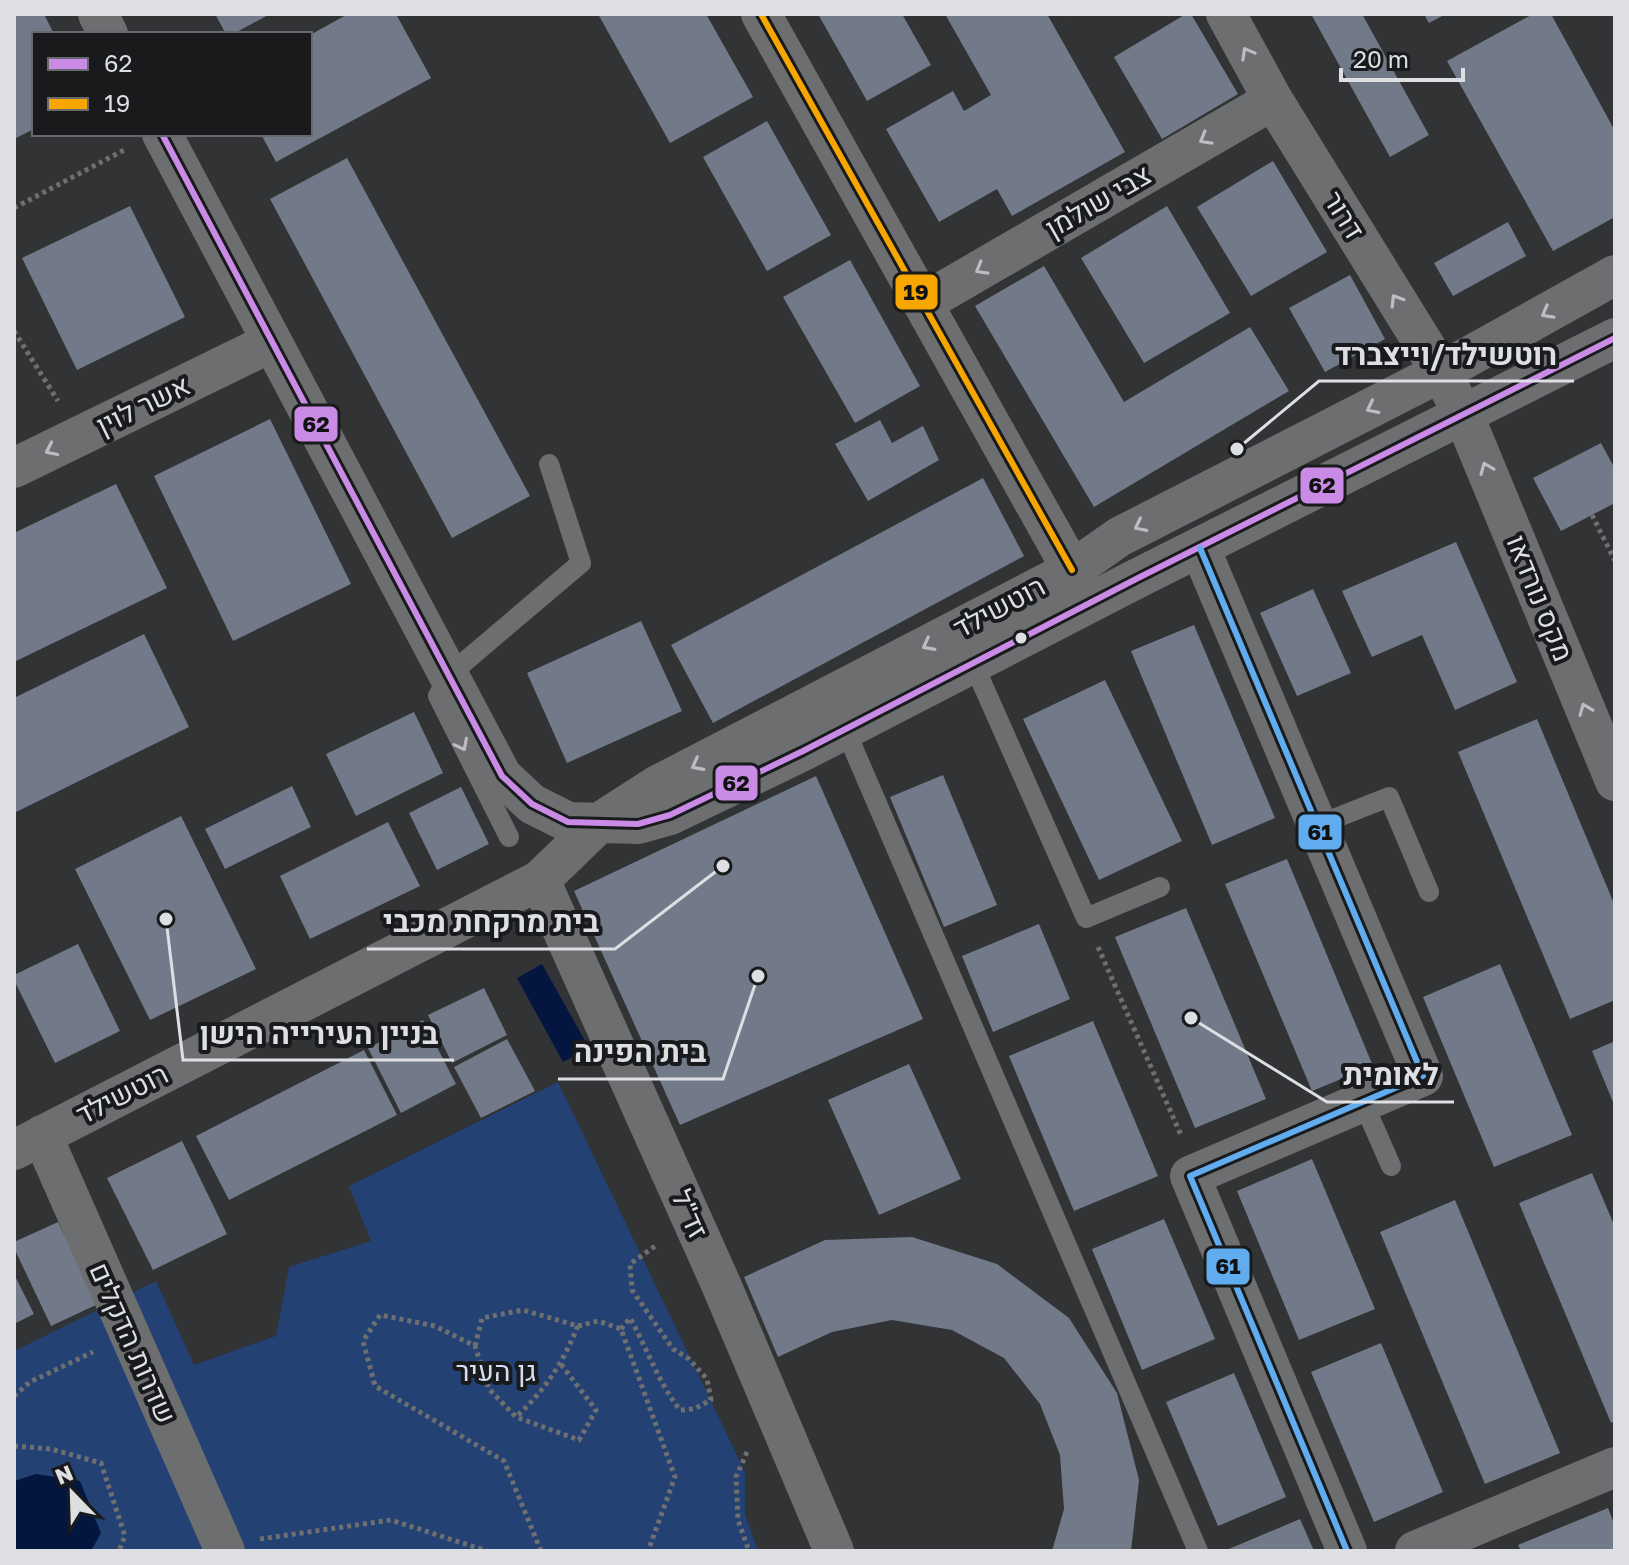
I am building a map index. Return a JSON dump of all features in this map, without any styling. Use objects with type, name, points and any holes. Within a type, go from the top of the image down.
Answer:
[{"type":"street","points":[[98,14],[107,32]]},
{"type":"street","points":[[761,14],[1072,570]]},
{"type":"street","name":"דרור","points":[[1226,14],[1273,100],[1441,372],[1464,416]]},
{"type":"street","name":"צבי שולמן","points":[[923,303],[1273,100]]},
{"type":"street","points":[[144,141],[272,342],[502,776],[532,804],[568,822],[600,822]]},
{"type":"street","name":"רוטשילד","points":[[28,1143],[540,880],[600,822],[656,786],[1072,570],[1119,537],[1441,372],[1615,275]]},
{"type":"street","name":"רוטשילד","points":[[600,822],[638,824],[670,815],[1615,338]]},
{"type":"street","name":"אשר לוין","points":[[14,468],[272,342]]},
{"type":"street","name":"מקס נורדאו","points":[[1464,416],[1615,781]]},
{"type":"street","points":[[1200,548],[1423,1076],[1363,1102],[1248,1139],[1190,1176],[1347,1551]]},
{"type":"street","name":"זד\"ל","points":[[540,880],[693,1220],[834,1551]]},
{"type":"street","name":"שדרות הדקלים","points":[[28,1143],[129,1335],[224,1550]]},
{"type":"street","points":[[1415,1551],[1615,1467]]},
{"type":"lane","points":[[509,837],[438,696],[449,675],[581,563],[549,464]]},
{"type":"lane","points":[[973,663],[1086,918],[1160,887]]},
{"type":"lane","points":[[845,729],[1198,1551]]},
{"type":"lane","points":[[1318,825],[1389,797],[1429,892]]},
{"type":"lane","points":[[1363,1102],[1391,1166]]},
{"type":"path","points":[[14,208],[144,141]]},
{"type":"path","points":[[14,331],[80,436]]},
{"type":"path","points":[[1592,515],[1615,561]]},
{"type":"path","points":[[1086,918],[1176,1123]]},
{"type":"path","points":[[621,1329],[630,1318],[666,1392],[680,1410],[694,1409],[711,1400],[707,1379],[689,1359],[673,1349],[632,1290],[630,1264],[693,1220]]},
{"type":"path","points":[[560,1363],[596,1410],[579,1440],[516,1417],[489,1389],[475,1346],[482,1318],[523,1310],[578,1326],[598,1321],[621,1329]]},
{"type":"path","points":[[475,1346],[435,1326],[380,1315],[363,1341],[375,1386],[504,1461],[541,1551]]},
{"type":"path","points":[[516,1417],[542,1392],[578,1326]]},
{"type":"path","points":[[621,1329],[675,1477],[648,1551]]},
{"type":"path","points":[[14,1396],[30,1382],[129,1335]]},
{"type":"path","points":[[14,1446],[51,1449],[101,1463],[125,1536],[119,1551]]},
{"type":"path","points":[[748,1451],[736,1477],[738,1520],[749,1551]]},
{"type":"path","points":[[224,1550],[236,1542],[391,1520],[487,1551]]},
{"type":"green space","name":"גן העיר","points":[[558,1082],[745,1472],[745,1514],[758,1551],[14,1551],[14,1351],[156,1281],[194,1365],[276,1336],[289,1267],[371,1241],[349,1186]]},
{"type":"shaded area","points":[[542,964],[589,1048],[563,1062],[517,978]]},
{"type":"shaded area","points":[[36,1474],[80,1481],[101,1533],[91,1551],[14,1551],[14,1481]]},
{"type":"building","points":[[14,14],[44,14],[53,32],[32,32],[32,130],[14,139]]},
{"type":"building","points":[[215,14],[270,14],[237,32],[225,32]]},
{"type":"building","points":[[348,14],[396,14],[431,78],[276,162],[262,136],[312,136],[312,34]]},
{"type":"building","points":[[598,14],[706,14],[753,97],[670,143]]},
{"type":"building","points":[[818,14],[902,14],[931,65],[867,101]]},
{"type":"building","points":[[945,14],[1047,14],[1125,152],[1012,216],[997,189],[939,222],[886,129],[953,91],[964,111],[991,95]]},
{"type":"building","points":[[1186,14],[1191,14],[1238,94],[1162,139],[1114,57]]},
{"type":"building","points":[[1311,14],[1362,14],[1429,135],[1390,157]]},
{"type":"building","points":[[1424,14],[1446,14],[1429,23]]},
{"type":"building","points":[[1533,14],[1551,14],[1615,131],[1615,217],[1553,251],[1447,61]]},
{"type":"building","points":[[767,121],[831,235],[767,271],[703,157]]},
{"type":"building","points":[[347,158],[530,496],[452,538],[270,199]]},
{"type":"building","points":[[1273,161],[1327,252],[1251,296],[1197,207]]},
{"type":"building","points":[[130,206],[185,317],[77,370],[22,258]]},
{"type":"building","points":[[1167,206],[1230,313],[1144,363],[1081,258]]},
{"type":"building","points":[[1508,222],[1526,256],[1453,296],[1434,263]]},
{"type":"building","points":[[850,260],[920,386],[855,423],[783,297]]},
{"type":"building","points":[[1044,266],[1124,402],[1250,327],[1289,391],[1094,507],[975,306]]},
{"type":"building","points":[[1350,275],[1385,339],[1325,372],[1289,308]]},
{"type":"building","points":[[270,419],[351,584],[233,641],[154,476]]},
{"type":"building","points":[[880,420],[892,443],[923,426],[939,460],[868,501],[835,444]]},
{"type":"building","points":[[1601,443],[1615,469],[1615,503],[1561,531],[1533,478]]},
{"type":"building","points":[[983,478],[1024,556],[713,723],[671,645]]},
{"type":"building","points":[[116,484],[167,588],[14,662],[14,533]]},
{"type":"building","points":[[1456,542],[1517,682],[1455,710],[1422,635],[1372,657],[1342,591]]},
{"type":"building","points":[[1313,589],[1351,673],[1297,696],[1260,613]]},
{"type":"building","points":[[641,621],[682,711],[567,763],[527,673]]},
{"type":"building","points":[[1194,625],[1275,818],[1212,845],[1131,651]]},
{"type":"building","points":[[144,634],[189,727],[14,813],[14,698]]},
{"type":"building","points":[[1105,680],[1182,841],[1099,880],[1023,719]]},
{"type":"building","points":[[414,712],[443,773],[356,816],[326,754]]},
{"type":"building","points":[[1537,719],[1615,906],[1615,1000],[1570,1019],[1458,752]]},
{"type":"building","points":[[943,775],[997,905],[944,927],[890,797]]},
{"type":"building","points":[[816,776],[923,1019],[680,1125],[574,891]]},
{"type":"building","points":[[292,786],[311,827],[225,869],[205,829]]},
{"type":"building","points":[[461,787],[489,844],[437,870],[409,813]]},
{"type":"building","points":[[181,816],[256,969],[150,1020],[75,869]]},
{"type":"building","points":[[388,822],[420,886],[310,939],[280,876]]},
{"type":"building","points":[[1287,859],[1373,1066],[1312,1091],[1225,884]]},
{"type":"building","points":[[1186,908],[1266,1099],[1195,1128],[1115,937]]},
{"type":"building","points":[[1039,924],[1070,999],[993,1032],[962,956]]},
{"type":"building","points":[[78,944],[120,1031],[55,1063],[14,975]]},
{"type":"building","points":[[1500,964],[1572,1135],[1494,1167],[1423,997]]},
{"type":"building","points":[[484,988],[507,1035],[452,1063],[428,1015]]},
{"type":"building","points":[[423,1020],[456,1084],[401,1113],[368,1048]]},
{"type":"building","points":[[1093,1021],[1158,1176],[1074,1211],[1009,1056]]},
{"type":"building","points":[[507,1039],[535,1091],[481,1118],[454,1067]]},
{"type":"building","points":[[1615,1041],[1615,1107],[1592,1051]]},
{"type":"building","points":[[364,1050],[397,1115],[229,1200],[196,1136]]},
{"type":"building","points":[[909,1064],[961,1179],[879,1215],[828,1100]]},
{"type":"building","points":[[182,1141],[227,1234],[153,1270],[107,1178]]},
{"type":"building","points":[[1312,1159],[1375,1309],[1299,1340],[1237,1191]]},
{"type":"building","points":[[1592,1173],[1615,1227],[1615,1421],[1611,1423],[1519,1203]]},
{"type":"building","points":[[1455,1200],[1560,1453],[1485,1484],[1380,1232]]},
{"type":"building","points":[[1164,1219],[1215,1339],[1142,1370],[1092,1249]]},
{"type":"building","points":[[58,1222],[98,1304],[51,1326],[14,1248],[14,1242]]},
{"type":"building","points":[[912,1237],[997,1264],[1069,1318],[1117,1393],[1139,1480],[1131,1551],[1052,1551],[1064,1509],[1060,1455],[1040,1404],[1004,1358],[952,1330],[892,1320],[832,1332],[778,1357],[744,1277],[825,1240]]},
{"type":"building","points":[[14,1274],[34,1314],[14,1324]]},
{"type":"building","points":[[1381,1343],[1443,1492],[1374,1522],[1311,1372]]},
{"type":"building","points":[[1234,1373],[1286,1497],[1218,1526],[1166,1402]]},
{"type":"building","points":[[1608,1508],[1615,1526],[1615,1551],[1521,1551],[1518,1545]]},
{"type":"building","points":[[1300,1519],[1314,1551],[1224,1551]]},
{"type":"transit line","name":"19","points":[[761,14],[1072,570]]},
{"type":"transit line","name":"62","points":[[163,136],[502,776],[532,804],[568,822],[638,824],[670,815],[803,751],[1615,338]]},
{"type":"transit line","name":"61","points":[[1200,548],[1423,1076],[1190,1176],[1347,1551]]},
{"type":"place","name":"רוטשילד/וייצברד","points":[[1237,449]]},
{"type":"place","name":"בית מרקחת מכבי","points":[[723,866]]},
{"type":"place","name":"בניין העירייה הישן","points":[[166,919]]},
{"type":"place","name":"בית הפינה","points":[[758,976]]},
{"type":"place","name":"לאומית","points":[[1191,1018]]}]
